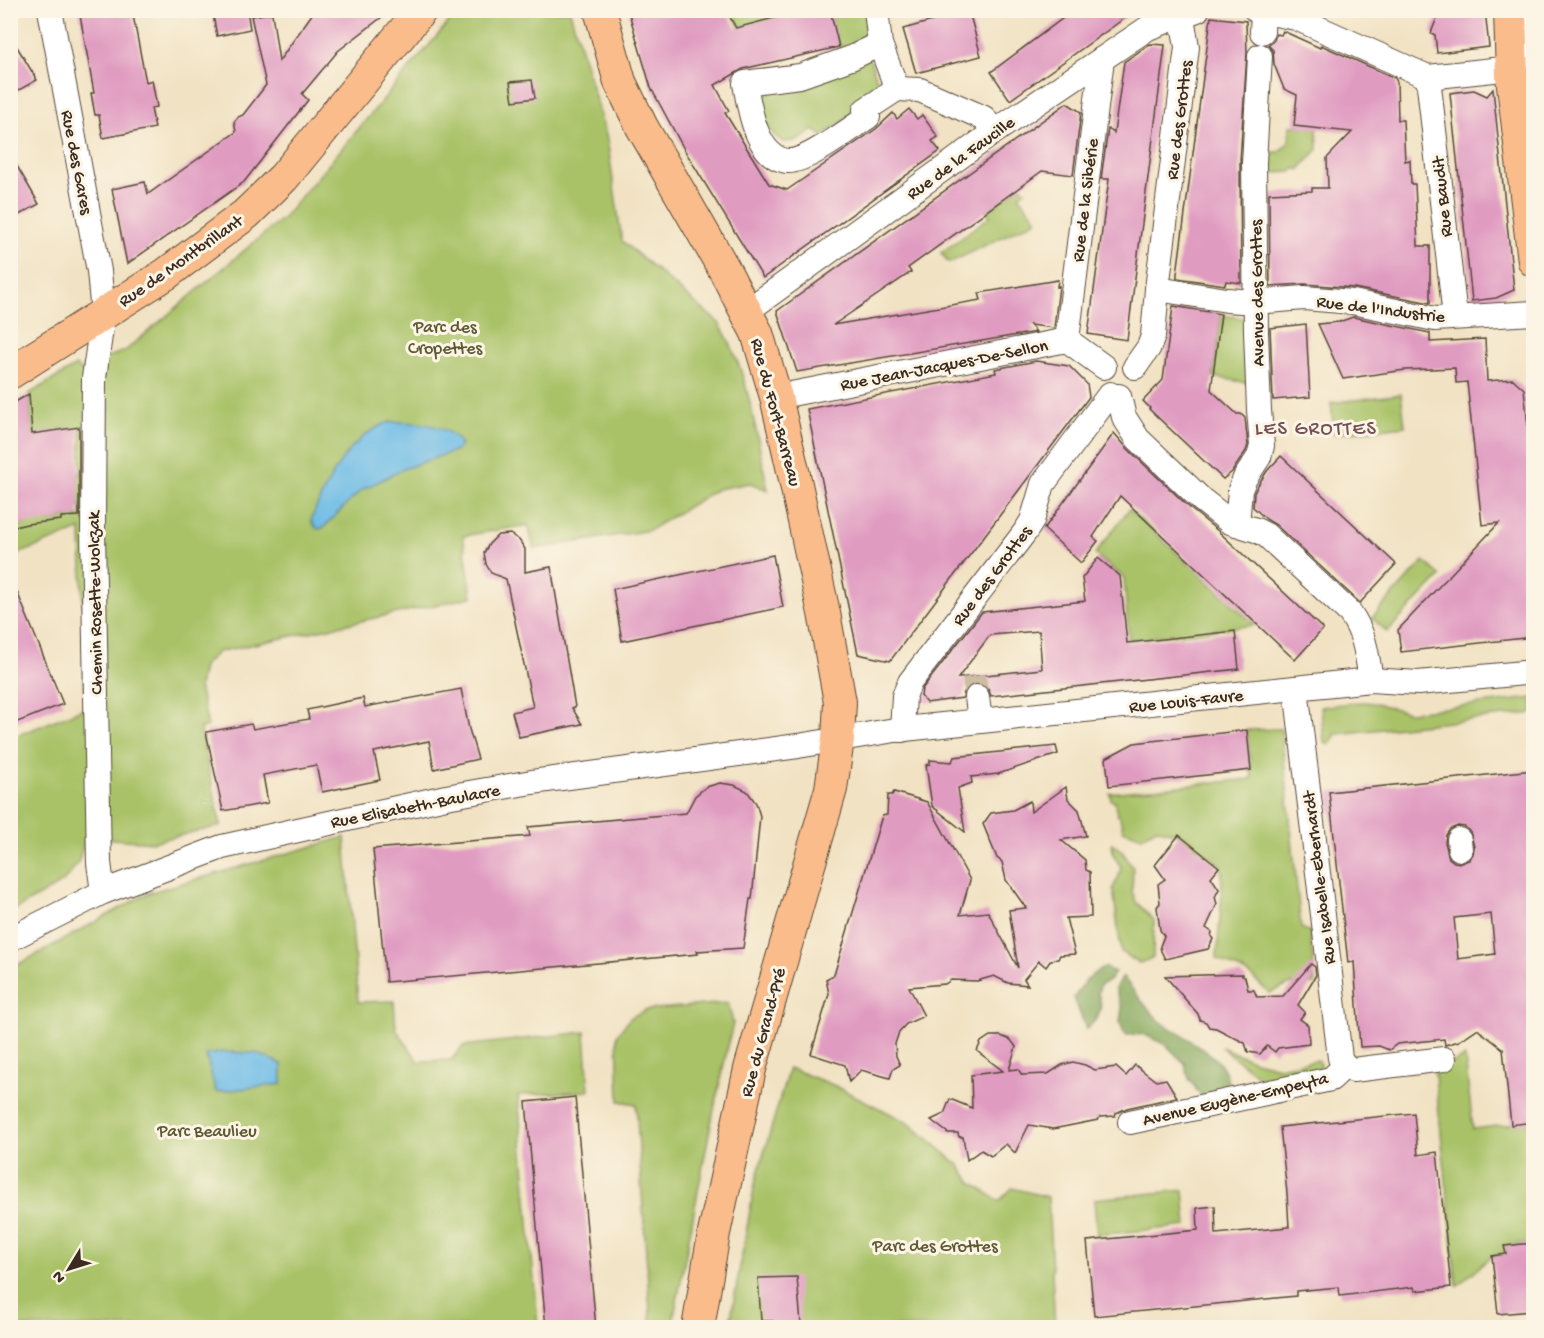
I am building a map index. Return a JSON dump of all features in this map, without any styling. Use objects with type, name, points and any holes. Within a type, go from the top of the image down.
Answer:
[{"type":"main road","name":"Rue de Montbrillant","points":[[10,373],[192,256],[264,198],[284,177],[421,10]]},
{"type":"main road","name":"Rue du Fort-Barreau","points":[[600,10],[620,82],[642,127],[698,222],[757,333],[776,397],[834,666],[840,702],[838,739]]},
{"type":"main road","points":[[1510,10],[1523,64],[1533,261]]},
{"type":"main road","name":"Rue du Grand-Pré","points":[[698,1328],[714,1233],[750,1069],[831,789],[838,739]]},
{"type":"street","name":"Rue des Gares","points":[[50,10],[99,271],[103,314]]},
{"type":"street","points":[[876,10],[880,44],[897,89]]},
{"type":"street","points":[[1261,16],[1296,18],[1428,77],[1523,64],[1528,10]]},
{"type":"street","name":"Rue de la Faucille","points":[[747,312],[994,132],[1148,28],[1187,13]]},
{"type":"street","name":"Rue des Grottes","points":[[1135,367],[1149,347],[1153,336],[1187,47],[1187,13]]},
{"type":"street","points":[[880,44],[851,58],[800,76],[746,83],[751,117],[758,135],[769,151],[778,158],[789,161],[828,145],[868,117],[865,110],[897,89],[920,90],[984,118],[994,132]]},
{"type":"street","name":"Avenue des Grottes","points":[[1237,524],[1240,490],[1259,457],[1262,446],[1259,410],[1254,202],[1260,56]]},
{"type":"street","name":"Rue de la Sibérie","points":[[1067,340],[1102,59]]},
{"type":"street","name":"Rue Baudit","points":[[1428,77],[1455,317]]},
{"type":"street","name":"Rue de l'Industrie","points":[[1157,290],[1256,302],[1305,298],[1353,302],[1435,319],[1533,313]]},
{"type":"street","name":"Chemin Rosette-Wolczak","points":[[103,314],[94,378],[93,530],[99,863],[103,892]]},
{"type":"street","name":"Rue Jean-Jacques-De-Sellon","points":[[776,397],[1067,340],[1104,367]]},
{"type":"street","points":[[1123,359],[1135,367],[1138,377],[1136,387],[1129,394],[1115,395],[1105,389],[1101,382],[1104,367],[1109,362],[1123,359]]},
{"type":"street","points":[[1115,395],[1124,417],[1138,439],[1211,509],[1230,522],[1266,535],[1350,613],[1360,626],[1366,643],[1371,680]]},
{"type":"street","name":"Rue des Grottes","points":[[902,730],[904,696],[910,682],[1025,532],[1032,521],[1043,484],[1115,395]]},
{"type":"street","name":"Rue Louis-Favre","points":[[838,739],[980,721],[1371,680],[1418,683],[1533,672]]},
{"type":"street","name":"Rue Isabelle-Eberhardt","points":[[1296,688],[1340,1058],[1345,1066]]},
{"type":"street","points":[[976,697],[980,721]]},
{"type":"street","name":"Rue Elisabeth-Baulacre","points":[[10,939],[103,892],[222,847],[446,797],[838,739]]},
{"type":"street","name":"Avenue Eugène-Empeyta","points":[[1130,1122],[1331,1079],[1345,1066],[1353,1070],[1444,1059]]},
{"type":"green space","name":"Parc des Cropettes","points":[[458,11],[570,11],[607,139],[622,241],[719,323],[745,382],[768,490],[750,483],[717,489],[650,530],[534,549],[528,525],[463,536],[472,597],[218,652],[203,666],[199,687],[208,726],[200,728],[221,826],[152,842],[86,837],[78,863],[63,882],[11,912],[11,738],[85,708],[81,529],[11,557],[11,528],[33,522],[61,520],[61,517],[82,516],[81,505],[65,507],[72,474],[81,474],[81,427],[32,434],[29,394],[76,366],[83,372],[83,366],[125,351],[284,217]]},
{"type":"green space","points":[[732,11],[804,11],[739,27]]},
{"type":"green space","points":[[830,11],[867,11],[867,27],[864,37],[855,43],[839,47]]},
{"type":"green space","points":[[868,54],[882,93],[822,136],[814,130],[799,140],[783,142],[768,129],[760,100],[803,69]]},
{"type":"green space","points":[[1290,126],[1317,127],[1318,149],[1299,170],[1296,168],[1291,172],[1271,173],[1262,163],[1263,152],[1279,152],[1289,142]]},
{"type":"green space","points":[[1021,186],[1025,191],[1019,196],[1037,220],[949,263],[941,253],[990,216],[987,211]]},
{"type":"green space","points":[[1221,315],[1248,319],[1249,383],[1213,377]]},
{"type":"green space","points":[[1401,394],[1405,426],[1334,434],[1331,403]]},
{"type":"green space","points":[[1129,509],[1255,625],[1129,640],[1124,578],[1095,554]]},
{"type":"green space","points":[[1424,561],[1441,576],[1387,632],[1372,618]]},
{"type":"green space","points":[[1533,698],[1533,713],[1336,734],[1329,745],[1324,742],[1321,707],[1367,702],[1410,712]]},
{"type":"green space","points":[[1281,729],[1301,928],[1310,932],[1315,984],[1291,984],[1269,993],[1249,974],[1217,959],[1221,866],[1181,835],[1156,828],[1142,837],[1123,830],[1115,801],[1111,800],[1110,793],[1252,779],[1247,730]]},
{"type":"green space","name":"Parc Beaulieu","points":[[345,837],[358,1002],[394,1001],[396,1029],[418,1061],[451,1060],[463,1046],[585,1032],[589,1091],[518,1095],[538,1327],[11,1327],[10,969],[148,893]]},
{"type":"green space","points":[[1112,843],[1122,851],[1133,868],[1132,891],[1136,902],[1154,920],[1153,958],[1139,963],[1121,952],[1113,888],[1121,867],[1113,854]]},
{"type":"green space","points":[[1104,967],[1115,972],[1109,981],[1100,985],[1099,1014],[1086,1029],[1074,998],[1087,980]]},
{"type":"green space","points":[[1123,977],[1159,1020],[1217,1060],[1225,1071],[1228,1082],[1224,1093],[1201,1096],[1189,1079],[1185,1064],[1166,1045],[1143,1034],[1127,1035],[1124,1033],[1120,1022],[1122,1008],[1115,988]]},
{"type":"green space","points":[[728,1003],[733,1023],[711,1123],[672,1327],[651,1327],[636,1104],[619,1101],[617,1035],[630,1018],[645,1010]]},
{"type":"green space","points":[[1221,1047],[1255,1061],[1279,1067],[1317,1060],[1321,1068],[1315,1072],[1267,1083]]},
{"type":"green space","points":[[1465,1057],[1473,1129],[1530,1122],[1533,1148],[1533,1243],[1505,1246],[1506,1254],[1492,1256],[1457,1286],[1434,1066],[1443,1067]]},
{"type":"green space","name":"Parc des Grottes","points":[[789,1068],[833,1085],[907,1122],[959,1165],[971,1182],[999,1201],[1012,1188],[1048,1197],[1055,1327],[729,1328],[755,1183]]},
{"type":"green space","points":[[1184,1190],[1187,1226],[1097,1235],[1094,1199]]},
{"type":"water","points":[[390,422],[419,423],[439,428],[455,437],[461,445],[458,450],[403,469],[360,491],[323,528],[318,529],[311,520],[324,490],[341,462],[362,437]]},
{"type":"water","points":[[223,1052],[256,1053],[282,1064],[282,1084],[216,1092],[206,1055]]},
{"type":"building","points":[[79,10],[132,10],[146,82],[152,80],[157,107],[151,108],[155,128],[103,138],[99,115],[95,115],[91,93],[94,93]]},
{"type":"building","points":[[212,10],[247,10],[250,29],[217,36]]},
{"type":"building","points":[[315,10],[391,10],[338,51],[302,94],[308,100],[244,182],[127,264],[112,189],[145,182],[148,194],[236,132],[234,122],[243,115],[266,85],[251,16],[272,13],[279,61]]},
{"type":"building","points":[[628,10],[726,10],[736,28],[804,10],[830,10],[839,47],[743,69],[715,85],[729,111],[725,113],[769,184],[787,190],[876,129],[893,113],[897,119],[909,109],[917,119],[922,115],[938,137],[932,141],[940,151],[763,278],[685,151],[651,88]]},
{"type":"building","points":[[1074,10],[1136,10],[1010,100],[991,72]]},
{"type":"building","points":[[1440,10],[1485,10],[1489,47],[1437,53],[1435,35],[1431,33]]},
{"type":"building","points":[[969,11],[981,56],[916,73],[903,29]]},
{"type":"building","points":[[1211,17],[1246,21],[1247,53],[1240,162],[1241,283],[1226,281],[1225,285],[1177,278]]},
{"type":"building","points":[[1283,31],[1395,78],[1398,120],[1403,120],[1405,161],[1410,160],[1411,184],[1415,184],[1418,246],[1430,246],[1430,303],[1354,288],[1305,284],[1270,286],[1269,193],[1328,188],[1327,158],[1352,132],[1294,126],[1297,95],[1284,89],[1274,64],[1273,50],[1268,45],[1274,40],[1276,34],[1281,35]]},
{"type":"building","points":[[10,35],[37,80],[10,95]]},
{"type":"building","points":[[1150,44],[1165,45],[1127,340],[1088,334],[1109,179],[1101,179],[1108,129],[1114,133],[1124,62]]},
{"type":"building","points":[[532,80],[535,98],[513,101],[510,82]]},
{"type":"building","points":[[1493,89],[1514,290],[1496,298],[1472,301],[1450,93],[1474,90],[1487,96]]},
{"type":"building","points":[[1067,103],[1081,112],[1073,175],[1042,171],[908,268],[911,272],[833,325],[981,300],[979,293],[1058,280],[1054,328],[1030,325],[1036,332],[797,372],[777,311]]},
{"type":"building","points":[[10,154],[39,204],[10,220]]},
{"type":"building","points":[[1173,306],[1221,314],[1211,390],[1237,414],[1245,418],[1248,445],[1232,472],[1223,479],[1143,401],[1163,380]]},
{"type":"building","points":[[1353,317],[1430,333],[1430,342],[1485,339],[1487,381],[1513,379],[1524,389],[1533,472],[1533,637],[1401,652],[1398,630],[1499,523],[1482,525],[1467,382],[1456,383],[1455,368],[1405,370],[1343,379],[1318,324],[1339,322]]},
{"type":"building","points":[[1306,324],[1310,397],[1273,400],[1270,328]]},
{"type":"building","points":[[1036,361],[1069,366],[1087,384],[1089,397],[890,661],[858,654],[807,409],[996,373],[995,369]]},
{"type":"building","points":[[29,394],[32,434],[79,427],[79,516],[61,517],[61,520],[10,528],[10,405]]},
{"type":"building","points":[[1114,433],[1192,510],[1218,531],[1323,629],[1295,660],[1120,496],[1093,537],[1098,541],[1081,563],[1044,529]]},
{"type":"building","points":[[1281,456],[1396,564],[1360,603],[1276,525],[1253,507],[1254,493],[1258,485]]},
{"type":"building","points":[[510,534],[519,540],[525,549],[525,572],[551,567],[575,707],[572,708],[582,724],[519,737],[512,712],[533,707],[506,579],[491,573],[484,553],[498,535]]},
{"type":"building","points":[[773,555],[783,607],[622,641],[613,589]]},
{"type":"building","points":[[1098,558],[1120,576],[1127,643],[1235,631],[1239,669],[991,696],[988,688],[976,683],[968,686],[963,698],[926,703],[921,696],[922,689],[982,612],[1085,601],[1082,578]],"holes":[[[1039,631],[1042,669],[958,678],[990,635]]]},
{"type":"building","points":[[10,578],[63,704],[10,725]]},
{"type":"building","points":[[461,689],[478,759],[434,769],[429,741],[374,752],[380,780],[322,792],[316,765],[263,775],[268,803],[223,811],[206,732],[251,724],[253,729],[309,719],[307,710],[363,698],[365,707]]},
{"type":"building","points":[[1247,730],[1251,770],[1109,786],[1106,758],[1134,743]]},
{"type":"building","points":[[1056,746],[1058,754],[998,774],[971,777],[972,783],[958,788],[965,832],[932,806],[926,765],[930,764],[930,760],[952,762],[954,757]]},
{"type":"building","points":[[1533,770],[1533,1122],[1511,1125],[1503,1049],[1477,1029],[1459,1041],[1445,1045],[1444,1039],[1397,1044],[1389,1050],[1379,1046],[1360,1047],[1354,962],[1348,963],[1329,792]],"holes":[[[1458,826],[1470,831],[1474,847],[1469,860],[1461,863],[1449,858],[1445,842],[1450,829]],[[1491,914],[1495,954],[1458,959],[1454,918]]]},
{"type":"building","points":[[720,783],[734,785],[747,791],[756,803],[760,816],[752,899],[750,899],[743,948],[386,982],[373,849],[530,836],[528,827],[686,813],[695,796],[706,787]]},
{"type":"building","points":[[1066,787],[1068,799],[1079,810],[1086,836],[1061,840],[1085,860],[1086,870],[1090,872],[1091,917],[1066,918],[1075,954],[1060,955],[1058,959],[1051,960],[1046,967],[1039,961],[1024,979],[1028,985],[1008,983],[994,976],[977,981],[951,980],[945,984],[909,987],[924,1016],[906,1024],[899,1032],[895,1044],[896,1056],[900,1065],[893,1069],[890,1078],[861,1070],[849,1082],[845,1065],[811,1054],[829,994],[826,979],[834,975],[882,816],[887,815],[888,795],[894,792],[927,802],[970,880],[960,915],[988,912],[1018,968],[1009,910],[1026,908],[1006,880],[1002,862],[997,858],[983,824],[991,813],[1013,810],[1030,801],[1031,812]]},
{"type":"building","points":[[1179,835],[1219,867],[1211,877],[1219,889],[1215,897],[1217,904],[1206,928],[1212,932],[1213,939],[1208,949],[1165,959],[1160,946],[1164,936],[1160,930],[1157,907],[1160,903],[1158,884],[1165,879],[1155,865]]},
{"type":"building","points":[[1311,964],[1315,967],[1316,975],[1298,1005],[1305,1012],[1300,1019],[1308,1025],[1309,1044],[1278,1048],[1275,1052],[1267,1046],[1260,1054],[1248,1052],[1245,1043],[1216,1028],[1209,1027],[1206,1022],[1200,1020],[1198,1014],[1165,976],[1242,974],[1248,990],[1254,990],[1257,997],[1283,996]]},
{"type":"building","points":[[990,1036],[1001,1036],[1011,1040],[1016,1047],[1009,1070],[1018,1069],[1022,1075],[1048,1074],[1062,1065],[1073,1062],[1095,1070],[1116,1067],[1126,1076],[1135,1065],[1156,1081],[1166,1079],[1177,1097],[1127,1108],[1116,1113],[1115,1116],[1100,1117],[1098,1120],[1053,1129],[1029,1125],[1015,1153],[1006,1144],[991,1156],[981,1150],[967,1160],[963,1137],[959,1137],[958,1133],[948,1133],[931,1120],[944,1114],[950,1099],[972,1108],[971,1075],[1003,1071],[977,1051],[981,1042]]},
{"type":"building","points":[[575,1097],[596,1328],[546,1328],[526,1102]]},
{"type":"building","points":[[1414,1113],[1418,1155],[1437,1152],[1451,1287],[1415,1291],[1414,1287],[1340,1296],[1339,1287],[1296,1291],[1296,1296],[1094,1316],[1087,1241],[1198,1230],[1197,1208],[1215,1206],[1216,1234],[1289,1227],[1280,1127]]},
{"type":"building","points":[[1533,1243],[1533,1311],[1498,1314],[1492,1256],[1506,1254],[1504,1246]]},
{"type":"building","points":[[797,1277],[801,1324],[773,1326],[773,1321],[761,1321],[758,1278]]},
{"type":"tunnel","points":[[974,676],[977,697]]},
{"type":"district","name":"LES GROTTES","points":[[1316,427]]}]
